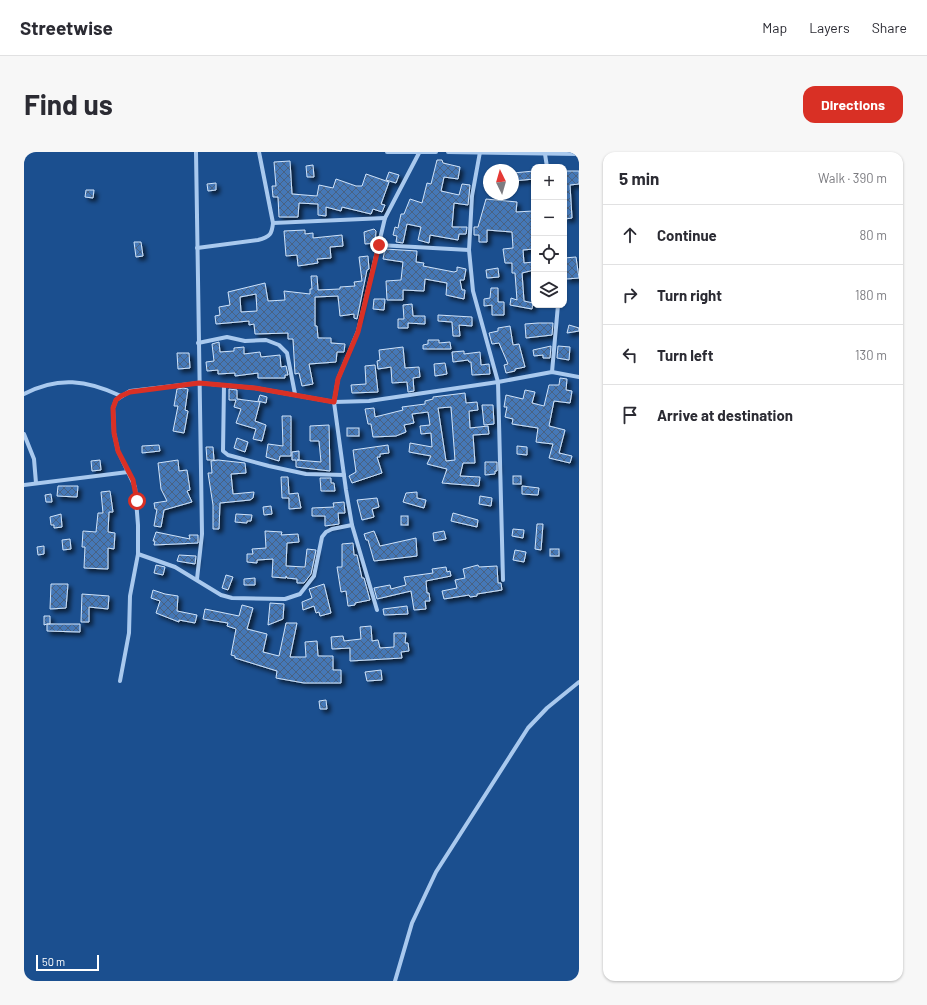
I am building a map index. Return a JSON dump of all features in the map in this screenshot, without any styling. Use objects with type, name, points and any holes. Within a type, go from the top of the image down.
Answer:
[{"type":"street","points":[[196,152],[202,544],[197,579]]},
{"type":"street","points":[[197,248],[267,238],[271,234],[272,223],[259,152]]},
{"type":"street","points":[[387,152],[436,152]]},
{"type":"street","points":[[448,152],[579,154]]},
{"type":"street","points":[[480,152],[472,196],[469,250],[473,291],[498,382],[503,580]]},
{"type":"street","points":[[377,610],[352,525],[334,402],[338,379],[358,332],[385,218],[419,153]]},
{"type":"street","points":[[545,154],[546,164]]},
{"type":"street","points":[[272,223],[385,218]]},
{"type":"street","points":[[379,245],[469,250]]},
{"type":"street","points":[[552,372],[558,308]]},
{"type":"street","points":[[198,343],[226,337],[245,341],[266,340],[279,345],[287,353],[294,394]]},
{"type":"street","points":[[120,681],[128,640],[130,596],[138,554],[137,501],[135,487],[118,451],[114,433],[113,408],[116,400],[121,396],[130,392],[199,383],[294,394],[334,402],[369,401],[498,382],[552,372],[579,377]]},
{"type":"street","points":[[24,394],[40,386],[64,381],[105,388],[121,396]]},
{"type":"street","points":[[224,385],[223,451],[228,455],[276,468],[306,474],[344,476]]},
{"type":"street","points":[[24,434],[34,459],[36,483]]},
{"type":"street","points":[[24,485],[128,472]]},
{"type":"street","points":[[138,554],[175,567],[222,595],[232,598],[293,598],[306,588],[314,576],[322,537],[326,532],[332,528],[352,525]]},
{"type":"street","points":[[395,981],[412,923],[444,860],[528,728],[547,708],[579,682]]},
{"type":"building","points":[[437,160],[442,160],[443,163],[460,167],[458,179],[444,177],[441,191],[459,195],[462,184],[470,185],[468,205],[454,203],[452,227],[467,227],[466,234],[459,234],[458,240],[430,235],[429,243],[418,240],[421,227],[407,224],[403,243],[396,242],[397,236],[393,235],[395,227],[398,228],[401,214],[404,214],[410,199],[422,203],[427,183],[431,184]]},
{"type":"building","points":[[290,161],[292,194],[317,196],[319,185],[333,188],[336,179],[356,186],[362,186],[366,174],[389,182],[381,204],[385,205],[382,212],[373,209],[371,214],[342,207],[341,211],[326,207],[326,216],[318,215],[318,204],[299,203],[298,217],[279,217],[278,197],[273,197],[272,186],[276,186],[274,162]]},
{"type":"building","points":[[313,165],[314,177],[307,177],[306,166]]},
{"type":"building","points":[[531,171],[531,179],[519,180],[519,172]]},
{"type":"building","points":[[567,171],[579,171],[579,184],[570,185],[572,218],[567,219]]},
{"type":"building","points":[[389,172],[399,175],[396,183],[386,180]]},
{"type":"building","points":[[216,183],[216,190],[208,191],[207,184]]},
{"type":"building","points":[[86,190],[94,190],[93,198],[85,197]]},
{"type":"building","points":[[486,200],[517,202],[516,212],[531,211],[531,249],[523,250],[524,263],[531,262],[531,271],[522,273],[524,301],[531,303],[532,309],[510,305],[511,298],[517,300],[515,273],[512,273],[512,263],[505,263],[503,249],[513,248],[512,232],[487,230],[487,242],[479,242],[479,235],[474,235],[474,227],[478,227]]},
{"type":"building","points":[[374,229],[376,231],[375,243],[365,244],[364,232]]},
{"type":"building","points":[[305,230],[305,234],[313,233],[313,238],[342,235],[343,246],[330,247],[331,258],[317,259],[318,263],[298,266],[297,255],[286,256],[284,231]]},
{"type":"building","points":[[134,242],[141,242],[143,256],[136,257]]},
{"type":"building","points":[[385,249],[417,251],[416,262],[424,263],[423,266],[454,272],[457,271],[457,267],[466,269],[464,280],[460,280],[462,290],[465,290],[464,299],[446,295],[447,283],[425,279],[424,291],[403,290],[403,300],[387,300],[386,281],[401,280],[403,262],[383,259]]},
{"type":"building","points":[[368,256],[369,269],[367,270],[357,319],[354,318],[354,314],[340,316],[338,296],[315,297],[315,326],[317,326],[318,338],[331,338],[331,343],[345,344],[344,352],[337,352],[336,362],[309,364],[313,384],[302,386],[299,373],[295,374],[293,339],[288,339],[288,333],[255,334],[254,324],[249,325],[249,321],[216,324],[215,316],[220,315],[219,307],[230,305],[228,292],[265,283],[268,301],[285,300],[284,291],[310,294],[310,289],[312,289],[311,276],[317,276],[318,290],[340,289],[340,287],[355,286],[354,282],[362,281],[359,257]],"holes":[[[256,294],[257,311],[241,312],[240,297]]]},
{"type":"building","points":[[576,257],[579,278],[567,279],[567,258]]},
{"type":"building","points":[[498,268],[499,277],[487,278],[486,270]]},
{"type":"building","points":[[491,288],[498,288],[498,302],[504,302],[504,315],[492,315],[492,305],[484,306],[484,299],[490,298]]},
{"type":"building","points":[[374,299],[385,299],[384,310],[373,309]]},
{"type":"building","points":[[412,304],[413,316],[425,316],[425,324],[408,323],[408,328],[398,328],[398,319],[404,319],[403,305]]},
{"type":"building","points":[[438,315],[472,317],[472,326],[459,325],[460,336],[453,336],[452,322],[438,321]]},
{"type":"building","points":[[553,323],[552,335],[526,338],[525,324]]},
{"type":"building","points":[[569,325],[579,328],[579,331],[567,333]]},
{"type":"building","points":[[510,326],[513,345],[519,344],[525,367],[506,373],[504,365],[508,364],[499,343],[492,344],[489,333],[498,331],[498,328]]},
{"type":"building","points":[[428,340],[439,340],[439,343],[450,342],[451,349],[423,349],[423,345],[428,344]]},
{"type":"building","points":[[219,342],[220,352],[234,351],[234,348],[244,347],[244,354],[260,352],[261,357],[280,355],[281,367],[286,366],[288,375],[285,375],[285,378],[258,378],[258,373],[235,376],[235,373],[218,374],[218,370],[207,371],[206,362],[214,361],[212,344]]},
{"type":"building","points":[[551,346],[550,358],[543,358],[543,355],[534,356],[533,350]]},
{"type":"building","points":[[558,346],[570,347],[569,360],[557,358]]},
{"type":"building","points":[[403,347],[405,368],[419,367],[420,377],[413,378],[414,391],[408,392],[407,382],[392,383],[391,367],[378,369],[377,361],[380,360],[379,350]]},
{"type":"building","points":[[464,351],[464,354],[480,352],[481,365],[489,364],[490,374],[472,375],[471,362],[468,360],[453,362],[452,352]]},
{"type":"building","points":[[177,353],[189,353],[190,368],[178,369]]},
{"type":"building","points":[[445,363],[447,374],[435,376],[434,364]]},
{"type":"building","points":[[375,365],[378,392],[352,393],[351,385],[366,384],[365,366]]},
{"type":"building","points":[[560,378],[567,379],[566,390],[572,391],[570,403],[554,401],[549,426],[565,430],[559,453],[572,456],[570,463],[549,458],[553,444],[536,442],[538,428],[512,424],[513,419],[505,417],[507,407],[504,407],[506,395],[523,399],[525,390],[535,392],[532,403],[544,406],[549,385],[559,385]]},
{"type":"building","points":[[177,389],[188,389],[185,410],[188,411],[184,433],[173,431],[178,406],[174,406]]},
{"type":"building","points":[[229,389],[237,390],[237,399],[260,402],[255,421],[266,425],[262,441],[253,439],[256,429],[236,423],[241,409],[234,407],[236,400],[229,400]]},
{"type":"building","points":[[465,393],[466,403],[477,402],[478,410],[469,411],[470,428],[488,426],[489,434],[473,435],[475,463],[463,463],[460,476],[480,477],[479,486],[442,483],[447,469],[427,464],[431,456],[409,452],[410,443],[432,447],[431,433],[421,434],[420,426],[430,425],[428,412],[412,414],[414,423],[404,425],[406,432],[396,436],[373,437],[371,424],[368,424],[365,409],[374,408],[375,417],[403,410],[402,407],[425,404],[425,401],[433,399],[433,397]],"holes":[[[451,407],[455,460],[446,461],[438,408]]]},
{"type":"building","points":[[260,395],[267,397],[266,403],[258,401]]},
{"type":"building","points":[[482,405],[493,405],[494,424],[484,425]]},
{"type":"building","points":[[282,416],[291,416],[291,456],[280,456],[279,461],[266,457],[268,444],[283,446]]},
{"type":"building","points":[[329,425],[330,471],[296,467],[296,460],[292,460],[292,452],[299,451],[299,460],[297,460],[321,462],[319,441],[310,441],[310,426]]},
{"type":"building","points":[[347,428],[359,428],[359,436],[347,436]]},
{"type":"building","points":[[237,438],[248,442],[245,452],[234,448]]},
{"type":"building","points":[[159,445],[160,451],[142,453],[142,446]]},
{"type":"building","points":[[388,445],[389,453],[380,454],[380,457],[377,457],[382,473],[352,483],[349,476],[356,472],[353,450]]},
{"type":"building","points":[[517,446],[527,447],[527,455],[517,454]]},
{"type":"building","points":[[206,447],[213,447],[214,460],[207,460]]},
{"type":"building","points":[[100,460],[101,470],[92,471],[91,461]]},
{"type":"building","points":[[178,460],[179,471],[187,470],[190,490],[187,491],[192,502],[164,510],[161,527],[154,526],[157,509],[155,509],[154,503],[167,501],[161,489],[158,463]]},
{"type":"building","points":[[218,460],[245,463],[246,473],[231,474],[233,494],[254,492],[253,498],[250,500],[220,503],[219,529],[213,529],[213,505],[208,473],[212,473],[211,461]]},
{"type":"building","points":[[485,462],[497,462],[497,471],[495,471],[495,474],[485,475]]},
{"type":"building","points":[[513,476],[521,476],[521,484],[513,484]]},
{"type":"building","points":[[281,477],[288,477],[289,494],[298,493],[301,508],[289,509],[289,498],[282,498]]},
{"type":"building","points":[[320,478],[331,478],[331,483],[334,483],[335,491],[321,491]]},
{"type":"building","points":[[58,486],[78,486],[77,497],[57,496]]},
{"type":"building","points":[[522,486],[539,488],[538,495],[522,494]]},
{"type":"building","points":[[110,491],[113,512],[109,512],[108,532],[115,533],[114,549],[108,548],[108,569],[84,568],[85,547],[82,547],[83,531],[96,532],[98,513],[103,513],[101,492]]},
{"type":"building","points":[[417,492],[417,498],[426,500],[424,508],[403,502],[406,493]]},
{"type":"building","points":[[51,494],[52,502],[46,502],[45,495]]},
{"type":"building","points":[[480,496],[492,498],[491,506],[479,504]]},
{"type":"building","points":[[377,498],[379,507],[372,509],[374,517],[362,520],[357,500]]},
{"type":"building","points":[[344,502],[345,513],[338,513],[339,524],[325,526],[325,516],[312,516],[312,508],[334,507],[333,503]]},
{"type":"building","points":[[271,506],[272,514],[264,515],[263,507]]},
{"type":"building","points":[[453,513],[478,520],[477,527],[451,521]]},
{"type":"building","points":[[61,514],[62,527],[54,528],[54,525],[51,525],[50,517]]},
{"type":"building","points":[[236,514],[252,515],[251,521],[247,521],[247,523],[235,522]]},
{"type":"building","points":[[401,516],[408,516],[408,525],[401,525]]},
{"type":"building","points":[[537,524],[543,524],[541,550],[535,549]]},
{"type":"building","points":[[513,529],[524,530],[523,538],[512,536]]},
{"type":"building","points":[[265,531],[282,532],[281,535],[298,534],[299,542],[287,543],[286,566],[305,567],[307,549],[316,550],[311,574],[304,583],[297,583],[297,579],[287,578],[286,576],[286,578],[272,577],[273,559],[257,560],[257,563],[247,562],[247,554],[253,554],[252,549],[266,548]]},
{"type":"building","points":[[374,531],[380,546],[416,538],[417,556],[374,561],[368,540],[366,540],[364,534]]},
{"type":"building","points":[[444,531],[446,539],[434,541],[433,533]]},
{"type":"building","points":[[156,532],[190,539],[189,535],[198,535],[198,543],[154,545],[155,541],[153,541]]},
{"type":"building","points":[[70,539],[71,549],[63,550],[62,540]]},
{"type":"building","points":[[353,543],[354,555],[357,555],[362,578],[364,578],[370,600],[348,606],[346,591],[341,592],[337,567],[342,567],[342,544]]},
{"type":"building","points":[[44,546],[44,554],[38,555],[37,547]]},
{"type":"building","points":[[550,549],[559,549],[559,556],[550,556]]},
{"type":"building","points":[[515,550],[526,552],[524,562],[513,560]]},
{"type":"building","points":[[179,555],[196,556],[195,564],[177,561]]},
{"type":"building","points":[[156,565],[165,567],[163,575],[154,573]]},
{"type":"building","points":[[478,565],[479,567],[497,566],[498,583],[501,583],[502,590],[477,594],[477,596],[470,597],[469,595],[444,599],[442,591],[457,588],[455,580],[465,578],[463,569]]},
{"type":"building","points":[[446,567],[447,572],[450,571],[451,576],[426,581],[427,593],[429,593],[430,601],[425,601],[426,609],[414,610],[411,591],[377,599],[374,588],[390,585],[391,589],[406,585],[404,577],[433,573],[432,569]]},
{"type":"building","points":[[226,575],[233,577],[228,590],[222,588]]},
{"type":"building","points":[[255,578],[255,585],[244,585],[244,579]]},
{"type":"building","points":[[51,584],[68,584],[66,608],[50,609]]},
{"type":"building","points":[[324,584],[331,613],[320,616],[319,612],[316,613],[314,606],[303,610],[302,602],[312,598],[309,589]]},
{"type":"building","points":[[153,590],[178,596],[177,611],[197,615],[195,623],[179,620],[179,622],[156,613],[160,601],[151,598]]},
{"type":"building","points":[[82,594],[109,596],[108,609],[89,607],[89,622],[81,622]]},
{"type":"building","points":[[270,603],[284,604],[283,619],[268,625]]},
{"type":"building","points":[[242,605],[253,608],[247,629],[267,634],[263,652],[279,656],[286,623],[297,623],[290,657],[306,657],[305,642],[317,641],[318,656],[333,656],[333,670],[341,670],[341,683],[304,683],[276,678],[277,671],[235,658],[235,656],[231,655],[236,629],[227,626],[228,623],[203,619],[205,609],[239,616]]},
{"type":"building","points":[[407,606],[408,614],[384,615],[383,609]]},
{"type":"building","points":[[44,616],[50,616],[50,624],[80,624],[80,632],[47,631],[47,624],[44,625]]},
{"type":"building","points":[[371,626],[372,641],[378,640],[380,648],[394,647],[394,633],[406,633],[405,643],[408,643],[409,651],[401,652],[402,658],[350,661],[350,648],[332,649],[331,637],[343,636],[344,641],[361,639],[360,627]]},
{"type":"building","points":[[381,670],[382,680],[367,681],[365,672]]},
{"type":"building","points":[[326,700],[327,709],[320,709],[319,701]]},
{"type":"route","points":[[137,501],[133,480],[118,451],[114,433],[113,408],[116,400],[130,392],[199,383],[255,388],[334,402],[338,379],[358,332],[379,245]]}]
